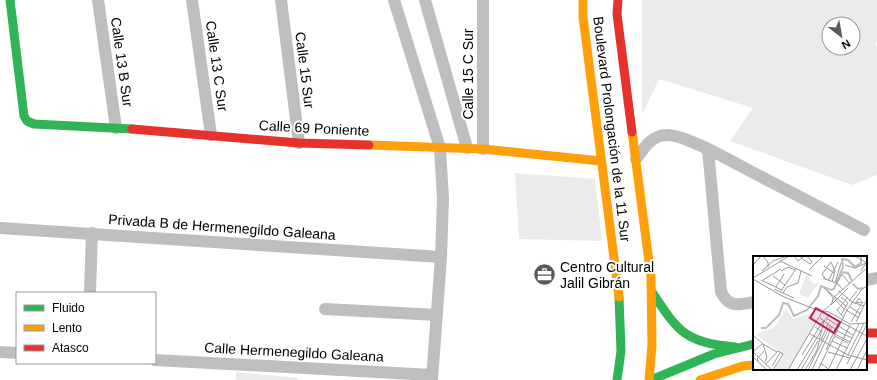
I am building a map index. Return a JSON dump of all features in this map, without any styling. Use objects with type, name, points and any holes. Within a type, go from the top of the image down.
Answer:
[{"type":"main road","name":"Calle 69 Poniente","points":[[10,0],[24,116],[27,121],[34,124],[116,128],[299,143],[468,148],[601,161]]},
{"type":"main road","name":"Boulevard Prolongación de la 11 Sur","points":[[583,0],[583,17],[619,298],[621,350],[617,380]]},
{"type":"main road","name":"Boulevard Prolongación de la 11 Sur","points":[[618,0],[617,14],[652,292],[652,345],[650,380]]},
{"type":"main road","points":[[652,292],[670,320],[682,333],[697,341],[715,345],[735,346],[753,344]]},
{"type":"main road","points":[[867,334],[877,333]]},
{"type":"main road","points":[[650,380],[692,361],[735,346]]},
{"type":"main road","points":[[700,380],[743,366],[753,365]]},
{"type":"street","name":"Calle 13 B Sur","points":[[98,0],[116,128]]},
{"type":"street","name":"Calle 13 C Sur","points":[[192,0],[211,136]]},
{"type":"street","name":"Calle 15 Sur","points":[[281,0],[299,143]]},
{"type":"street","points":[[394,0],[440,148],[443,199],[441,257],[432,377]]},
{"type":"street","points":[[425,0],[468,148]]},
{"type":"street","name":"Calle 15 C Sur","points":[[483,0],[483,149]]},
{"type":"street","points":[[636,159],[655,137],[674,135],[708,149],[864,230]]},
{"type":"street","points":[[708,149],[721,292],[725,300],[730,304],[740,305],[753,302]]},
{"type":"street","name":"Privada B de Hermenegildo Galeana","points":[[0,228],[441,257]]},
{"type":"street","points":[[90,292],[92,233]]},
{"type":"street","points":[[867,280],[877,278]]},
{"type":"street","points":[[325,309],[437,315]]},
{"type":"street","points":[[0,352],[16,352]]},
{"type":"street","name":"Calle Hermenegildo Galeana","points":[[156,360],[432,377]]},
{"type":"shaded area","points":[[642,0],[877,0],[877,41],[875,45],[877,47],[877,175],[852,185],[730,141],[753,108],[659,79],[642,115]]},
{"type":"shaded area","points":[[515,173],[595,179],[602,241],[519,239]]},
{"type":"shaded area","points":[[236,372],[298,378],[298,380],[236,380]]},
{"type":"traffic: fast","points":[[10,0],[24,116],[27,121],[34,124],[132,129]]},
{"type":"traffic: fast","points":[[652,292],[669,317],[685,333],[705,342],[735,347]]},
{"type":"traffic: fast","points":[[617,380],[621,351],[619,297]]},
{"type":"traffic: fast","points":[[651,380],[714,354],[753,344]]},
{"type":"traffic: slow","points":[[583,0],[583,17],[619,297]]},
{"type":"traffic: slow","points":[[632,132],[651,277],[652,345],[649,380]]},
{"type":"traffic: slow","points":[[369,145],[483,149],[601,161]]},
{"type":"traffic: slow","points":[[700,380],[743,366],[753,365]]},
{"type":"traffic: jam","points":[[618,0],[617,14],[632,132]]},
{"type":"traffic: jam","points":[[132,129],[299,143],[369,145]]},
{"type":"traffic: jam","points":[[867,333],[877,333]]},
{"type":"traffic: jam","points":[[867,359],[877,359]]},
{"type":"place","name":"Centro Cultural Jalil Gibrán","points":[[544,275]]}]
